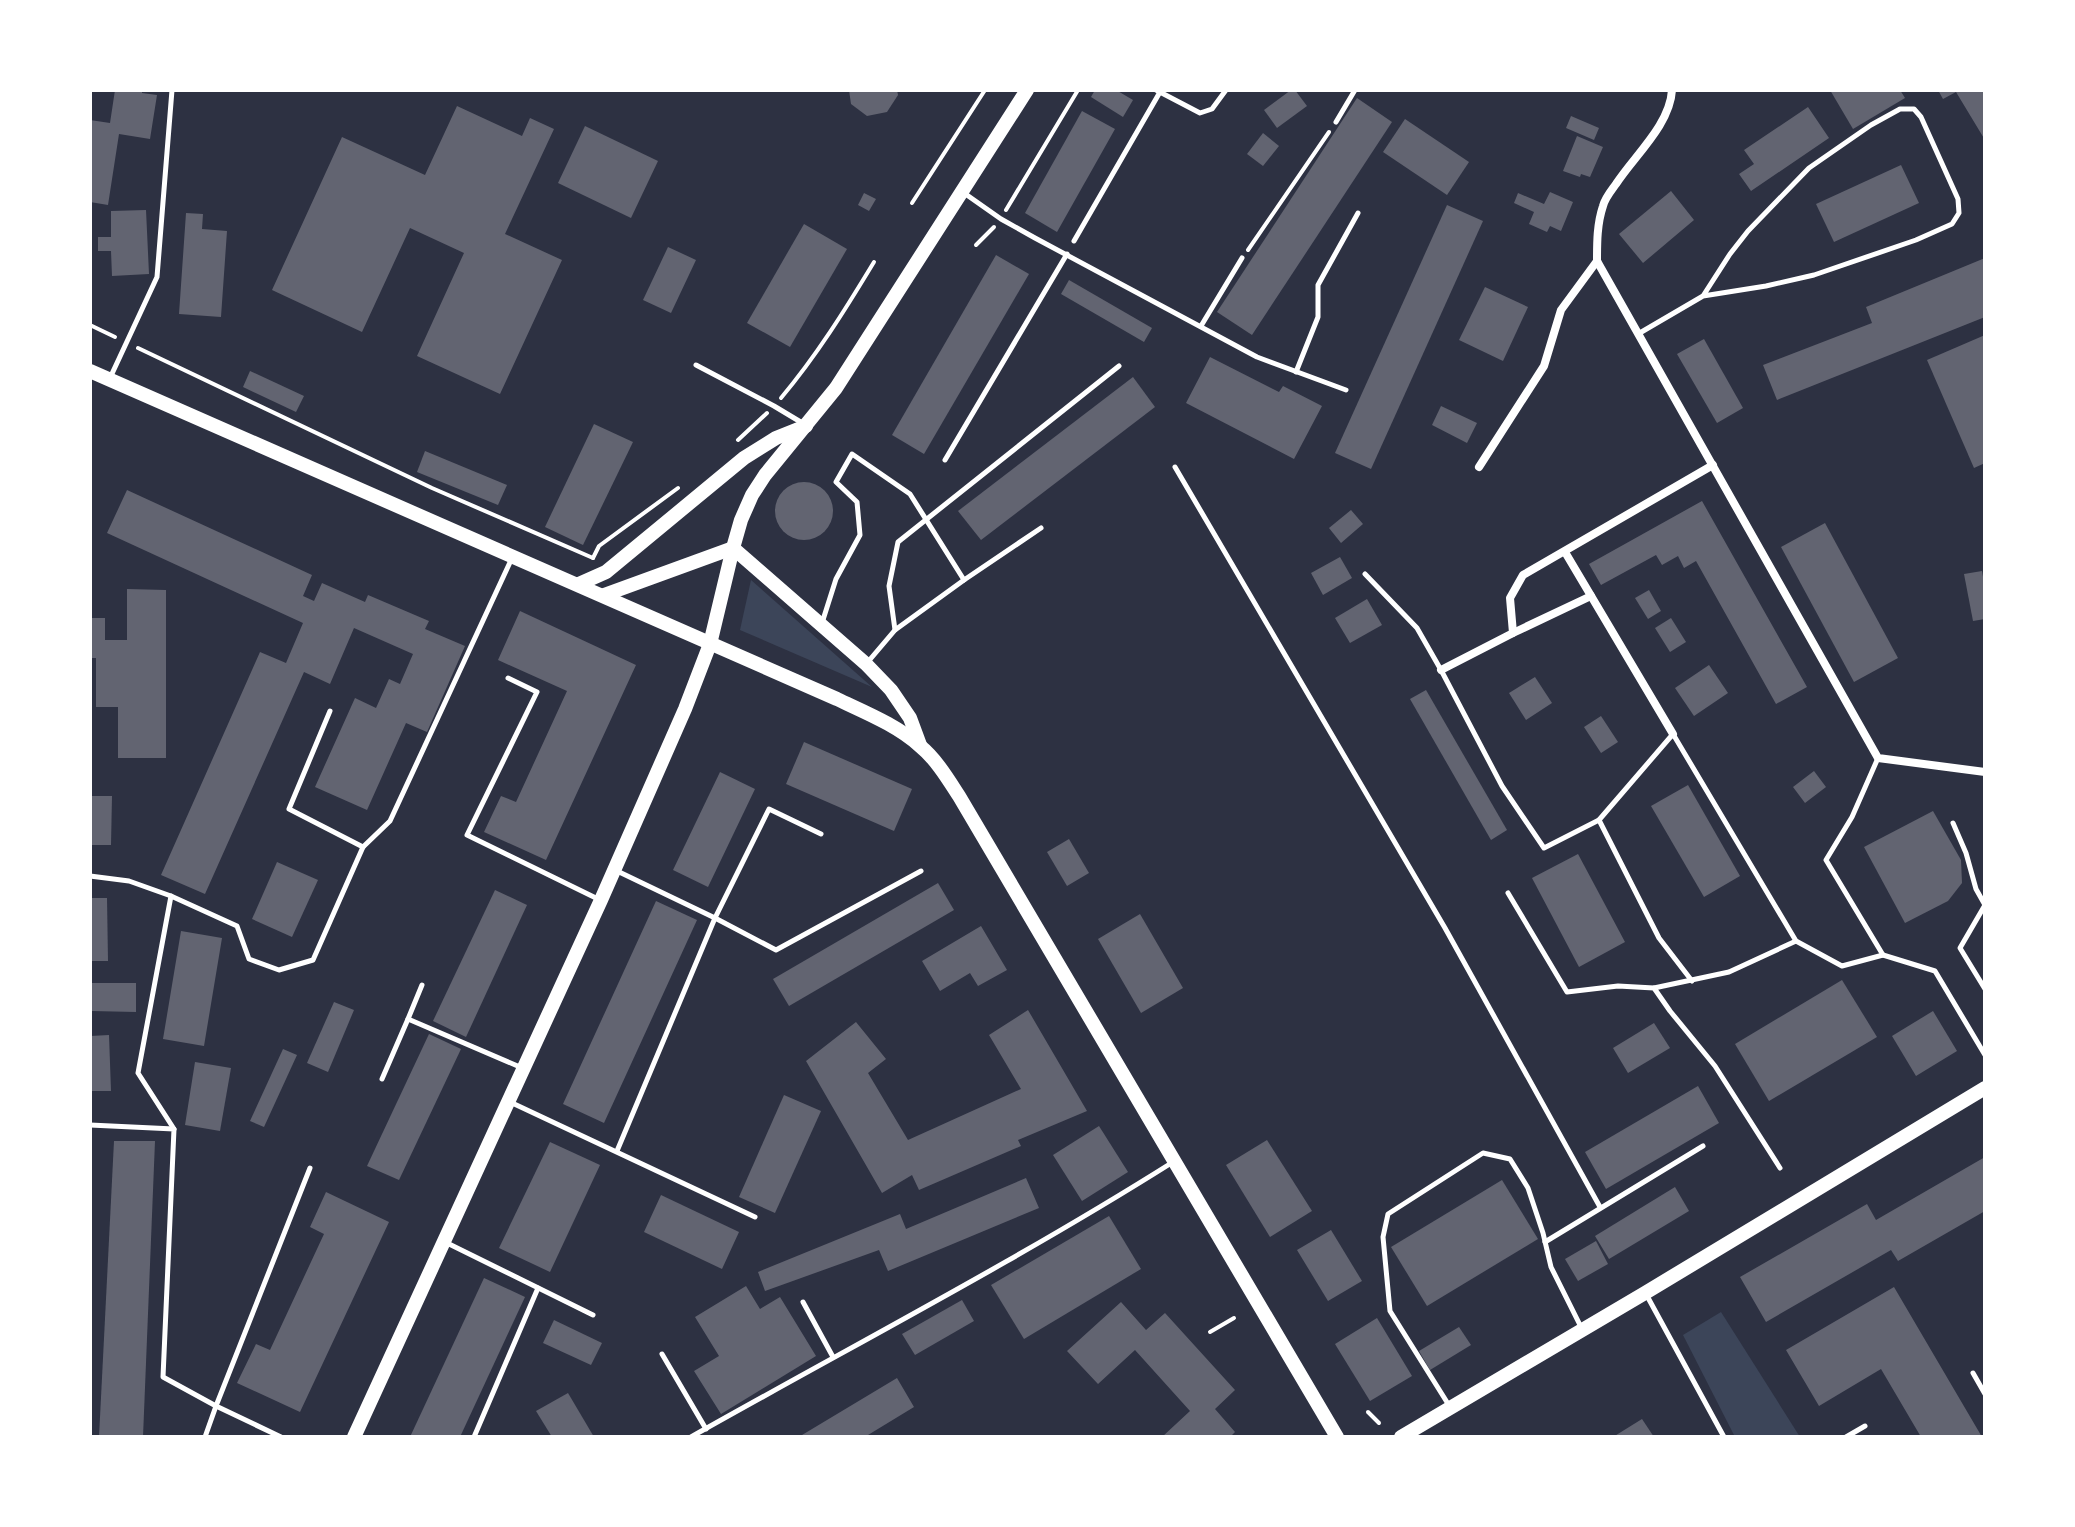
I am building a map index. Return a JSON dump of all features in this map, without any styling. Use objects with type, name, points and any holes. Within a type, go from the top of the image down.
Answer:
[{"type":"main road","points":[[354,1437],[601,900],[685,709],[710,644],[733,548],[752,495],[836,388],[1027,90]]},
{"type":"main road","points":[[90,371],[847,704],[920,746],[941,769],[959,796],[1337,1437]]},
{"type":"main road","points":[[579,584],[606,572],[744,458],[776,438],[807,426]]},
{"type":"main road","points":[[604,595],[733,548]]},
{"type":"main road","points":[[733,548],[822,624],[891,690],[910,718],[920,746]]},
{"type":"main road","points":[[1401,1437],[1985,1088]]},
{"type":"street","points":[[1672,90],[1671,103],[1661,123],[1603,203],[1597,231],[1597,261],[1878,758],[1985,772]]},
{"type":"street","points":[[1479,467],[1544,366],[1561,310],[1597,261]]},
{"type":"street","points":[[1513,633],[1510,598],[1523,575],[1713,465]]},
{"type":"street","points":[[1565,552],[1673,734]]},
{"type":"street","points":[[1441,670],[1591,596]]},
{"type":"lane","points":[[110,379],[157,277],[172,90]]},
{"type":"lane","points":[[1074,241],[1158,91],[1200,113],[1212,109],[1226,90]]},
{"type":"lane","points":[[1336,122],[1355,90]]},
{"type":"lane","points":[[1638,334],[1703,296],[1814,275],[1916,240],[1952,224],[1959,213],[1958,199],[1921,117],[1914,109],[1900,109],[1809,168],[1748,231],[1703,296]]},
{"type":"lane","points":[[963,192],[1001,219],[1257,357],[1346,390]]},
{"type":"lane","points":[[1296,372],[1318,317],[1318,285],[1358,213]]},
{"type":"lane","points":[[945,460],[1067,254]]},
{"type":"lane","points":[[1201,326],[1242,258]]},
{"type":"lane","points":[[696,365],[807,426]]},
{"type":"lane","points":[[895,630],[889,586],[898,542],[1119,366]]},
{"type":"lane","points":[[822,624],[836,579],[860,535],[857,502],[836,482],[852,454],[910,494],[964,580]]},
{"type":"lane","points":[[1175,467],[1445,928],[1600,1207]]},
{"type":"lane","points":[[866,664],[895,630],[1041,528]]},
{"type":"lane","points":[[90,876],[129,881],[237,926],[249,959],[279,970],[313,960],[363,847],[390,821],[513,555]]},
{"type":"lane","points":[[1365,574],[1417,628],[1502,786],[1544,848],[1599,820],[1673,734],[1796,941],[1842,966],[1883,955],[1935,971],[1985,1055]]},
{"type":"lane","points":[[508,678],[537,692],[467,835],[601,900]]},
{"type":"lane","points":[[330,711],[289,809],[363,847]]},
{"type":"lane","points":[[1878,758],[1852,817],[1826,860],[1883,955]]},
{"type":"lane","points":[[617,1151],[715,918],[769,809],[821,834]]},
{"type":"lane","points":[[1599,820],[1659,938],[1692,981]]},
{"type":"lane","points":[[1953,823],[1966,853],[1976,889],[1985,905],[1960,948],[1985,989]]},
{"type":"lane","points":[[614,870],[776,950],[921,871]]},
{"type":"lane","points":[[1508,893],[1567,992],[1618,986],[1654,988],[1692,981],[1729,972],[1796,941]]},
{"type":"lane","points":[[171,896],[138,1073],[174,1129],[163,1377],[281,1437]]},
{"type":"lane","points":[[382,1079],[422,985]]},
{"type":"lane","points":[[1654,988],[1715,1066],[1780,1168]]},
{"type":"lane","points":[[408,1019],[524,1069]]},
{"type":"lane","points":[[509,1101],[755,1217]]},
{"type":"lane","points":[[90,1125],[174,1129]]},
{"type":"lane","points":[[1545,1242],[1703,1146]]},
{"type":"lane","points":[[1451,1408],[1390,1311],[1383,1237],[1388,1214],[1483,1153],[1510,1159],[1528,1188],[1551,1267],[1582,1330]]},
{"type":"lane","points":[[691,1437],[970,1283],[1173,1161]]},
{"type":"lane","points":[[205,1437],[310,1168]]},
{"type":"lane","points":[[444,1242],[593,1315]]},
{"type":"lane","points":[[474,1437],[538,1288]]},
{"type":"lane","points":[[1645,1293],[1724,1437]]},
{"type":"lane","points":[[803,1302],[833,1357]]},
{"type":"lane","points":[[662,1354],[706,1429]]},
{"type":"lane","points":[[1973,1373],[1985,1394]]},
{"type":"lane","points":[[1846,1437],[1865,1426]]},
{"type":"path","points":[[912,203],[985,90]]},
{"type":"path","points":[[976,245],[1001,219],[1078,90]]},
{"type":"path","points":[[1242,258],[1336,122]]},
{"type":"path","points":[[737,441],[774,406],[807,367],[874,262]]},
{"type":"path","points":[[90,325],[432,488],[593,558],[599,546],[689,480]]},
{"type":"path","points":[[1210,1332],[1234,1318]]},
{"type":"path","points":[[1368,1412],[1379,1423]]},
{"type":"shaded area","points":[[751,580],[872,687],[740,630]]},
{"type":"shaded area","points":[[1721,1312],[1800,1437],[1735,1437],[1683,1335]]},
{"type":"building","points":[[115,90],[142,90],[142,93],[157,95],[150,139],[119,134],[108,205],[90,202],[90,120],[110,123]]},
{"type":"building","points":[[849,90],[897,90],[898,95],[887,112],[867,116],[851,104]]},
{"type":"building","points":[[1095,90],[1116,90],[1133,100],[1123,117],[1091,97]]},
{"type":"building","points":[[1295,90],[1307,106],[1277,128],[1264,110]]},
{"type":"building","points":[[1830,90],[1900,90],[1905,98],[1853,129]]},
{"type":"building","points":[[1938,90],[1985,90],[1985,140],[1956,92],[1943,99]]},
{"type":"building","points":[[1357,98],[1392,122],[1252,335],[1217,312]]},
{"type":"building","points":[[457,106],[522,136],[530,118],[554,129],[505,234],[562,260],[500,394],[417,356],[464,253],[410,228],[362,332],[272,290],[342,137],[425,175]]},
{"type":"building","points":[[1808,107],[1829,138],[1751,191],[1739,174],[1754,164],[1744,150]]},
{"type":"building","points":[[1082,111],[1115,129],[1057,232],[1025,213]]},
{"type":"building","points":[[1571,116],[1599,128],[1594,140],[1566,128]]},
{"type":"building","points":[[1405,119],[1469,162],[1447,195],[1383,152]]},
{"type":"building","points":[[585,126],[658,161],[631,218],[558,183]]},
{"type":"building","points":[[1263,133],[1279,146],[1263,166],[1247,154]]},
{"type":"building","points":[[1577,136],[1603,147],[1590,177],[1563,171]]},
{"type":"building","points":[[1901,165],[1919,203],[1834,242],[1816,204]]},
{"type":"building","points":[[1671,191],[1694,220],[1643,263],[1619,234]]},
{"type":"building","points":[[1550,192],[1573,202],[1561,231],[1550,226],[1547,232],[1529,224],[1534,212],[1514,203],[1518,193],[1544,204]]},
{"type":"building","points":[[864,193],[876,199],[869,211],[858,205]]},
{"type":"building","points":[[1447,205],[1483,221],[1371,469],[1335,453]]},
{"type":"building","points":[[146,210],[149,274],[112,276],[111,251],[98,251],[98,237],[111,237],[111,211]]},
{"type":"building","points":[[186,213],[203,214],[202,229],[227,231],[221,317],[179,314]]},
{"type":"building","points":[[804,224],[847,249],[790,347],[747,323]]},
{"type":"building","points":[[668,247],[696,260],[671,313],[643,300]]},
{"type":"building","points":[[996,255],[1029,274],[924,454],[892,435]]},
{"type":"building","points":[[1985,258],[1985,317],[1777,400],[1763,365],[1872,323],[1866,307]]},
{"type":"building","points":[[1069,280],[1152,328],[1144,342],[1061,294]]},
{"type":"building","points":[[1485,287],[1528,307],[1503,361],[1459,340]]},
{"type":"building","points":[[1985,335],[1985,463],[1974,468],[1927,360]]},
{"type":"building","points":[[1704,339],[1743,408],[1717,423],[1677,354]]},
{"type":"building","points":[[1210,357],[1279,392],[1283,386],[1322,406],[1294,459],[1186,403]]},
{"type":"building","points":[[250,371],[304,396],[296,412],[243,387]]},
{"type":"building","points":[[1133,377],[1155,407],[981,540],[958,511]]},
{"type":"building","points":[[1441,406],[1477,423],[1467,443],[1432,425]]},
{"type":"building","points":[[594,424],[633,442],[583,545],[545,527]]},
{"type":"building","points":[[425,451],[507,485],[498,505],[417,472]]},
{"type":"building","points":[[804,482],[824,491],[833,511],[824,531],[804,540],[784,531],[775,511],[784,491]]},
{"type":"building","points":[[127,490],[312,575],[303,596],[314,601],[322,583],[365,602],[368,595],[429,621],[425,629],[465,646],[427,732],[406,723],[367,810],[315,787],[355,698],[376,708],[389,679],[400,684],[413,654],[354,628],[330,684],[304,672],[205,894],[161,875],[260,652],[286,663],[303,623],[107,533]]},
{"type":"building","points":[[1702,501],[1807,687],[1776,704],[1696,561],[1684,568],[1678,556],[1662,565],[1656,555],[1601,585],[1589,564]]},
{"type":"building","points":[[1351,510],[1363,524],[1341,543],[1329,528]]},
{"type":"building","points":[[1825,523],[1898,658],[1854,682],[1781,547]]},
{"type":"building","points":[[1340,557],[1352,578],[1323,595],[1311,573]]},
{"type":"building","points":[[1982,571],[1985,619],[1973,621],[1964,574]]},
{"type":"building","points":[[127,589],[166,590],[166,758],[118,758],[118,707],[96,707],[96,658],[90,658],[90,618],[105,618],[105,640],[127,640]]},
{"type":"building","points":[[1649,590],[1661,611],[1648,619],[1635,598]]},
{"type":"building","points":[[1367,599],[1382,625],[1350,643],[1335,618]]},
{"type":"building","points":[[520,611],[636,665],[546,860],[484,832],[501,796],[516,802],[567,691],[498,660]]},
{"type":"building","points":[[1671,618],[1686,642],[1670,652],[1655,628]]},
{"type":"building","points":[[1709,665],[1728,693],[1694,716],[1675,688]]},
{"type":"building","points":[[1535,677],[1552,703],[1526,720],[1509,693]]},
{"type":"building","points":[[1426,690],[1507,830],[1491,840],[1410,699]]},
{"type":"building","points":[[1601,716],[1618,742],[1601,753],[1584,727]]},
{"type":"building","points":[[804,742],[912,789],[894,831],[786,784]]},
{"type":"building","points":[[1814,771],[1826,787],[1805,803],[1793,787]]},
{"type":"building","points":[[720,772],[755,789],[708,887],[673,870]]},
{"type":"building","points":[[1688,785],[1740,876],[1704,897],[1651,806]]},
{"type":"building","points":[[90,796],[112,796],[111,845],[90,845]]},
{"type":"building","points":[[1933,811],[1961,860],[1962,883],[1948,901],[1905,923],[1864,847]]},
{"type":"building","points":[[1069,839],[1089,873],[1067,886],[1047,852]]},
{"type":"building","points":[[1578,854],[1625,942],[1579,967],[1532,878]]},
{"type":"building","points":[[277,862],[318,880],[292,937],[252,919]]},
{"type":"building","points":[[938,883],[954,910],[789,1006],[773,979]]},
{"type":"building","points":[[495,890],[527,905],[466,1037],[433,1021]]},
{"type":"building","points":[[90,898],[107,898],[108,961],[90,961]]},
{"type":"building","points":[[656,901],[697,920],[604,1123],[563,1104]]},
{"type":"building","points":[[1140,914],[1183,988],[1141,1013],[1098,939]]},
{"type":"building","points":[[981,926],[1007,970],[978,986],[970,973],[940,991],[922,961]]},
{"type":"building","points":[[181,931],[222,938],[204,1046],[163,1039]]},
{"type":"building","points":[[1842,980],[1877,1037],[1769,1101],[1735,1044]]},
{"type":"building","points":[[92,983],[136,983],[136,1012],[91,1011]]},
{"type":"building","points":[[334,1002],[354,1010],[328,1072],[307,1063]]},
{"type":"building","points":[[1028,1010],[1087,1111],[1018,1140],[1021,1146],[919,1190],[912,1175],[882,1193],[806,1061],[856,1022],[886,1059],[868,1073],[908,1140],[1021,1089],[989,1035]]},
{"type":"building","points":[[1933,1011],[1957,1051],[1916,1076],[1892,1036]]},
{"type":"building","points":[[1654,1023],[1670,1048],[1628,1073],[1613,1048]]},
{"type":"building","points":[[429,1034],[461,1049],[399,1180],[367,1166]]},
{"type":"building","points":[[109,1035],[111,1091],[90,1091],[90,1036]]},
{"type":"building","points":[[283,1049],[297,1055],[264,1127],[250,1121]]},
{"type":"building","points":[[195,1062],[231,1068],[220,1131],[185,1125]]},
{"type":"building","points":[[1698,1086],[1719,1123],[1606,1189],[1585,1152]]},
{"type":"building","points":[[784,1095],[821,1111],[775,1213],[739,1197]]},
{"type":"building","points":[[1099,1126],[1128,1172],[1082,1201],[1053,1155]]},
{"type":"building","points":[[1267,1140],[1312,1211],[1270,1237],[1226,1165]]},
{"type":"building","points":[[114,1141],[155,1141],[143,1437],[99,1437]]},
{"type":"building","points":[[550,1142],[600,1165],[550,1272],[499,1248]]},
{"type":"building","points":[[1985,1157],[1985,1211],[1898,1261],[1891,1250],[1766,1322],[1740,1277],[1867,1204],[1876,1220]]},
{"type":"building","points":[[1026,1178],[1039,1208],[888,1271],[879,1250],[765,1291],[758,1272],[900,1214],[906,1229]]},
{"type":"building","points":[[1502,1180],[1538,1239],[1427,1306],[1391,1247]]},
{"type":"building","points":[[1675,1187],[1689,1211],[1609,1259],[1595,1236]]},
{"type":"building","points":[[326,1192],[389,1222],[300,1412],[237,1383],[256,1344],[270,1350],[324,1234],[310,1227]]},
{"type":"building","points":[[661,1195],[739,1232],[722,1269],[644,1232]]},
{"type":"building","points":[[1109,1216],[1141,1269],[1024,1339],[991,1285]]},
{"type":"building","points":[[1331,1230],[1362,1281],[1328,1301],[1297,1250]]},
{"type":"building","points":[[1596,1241],[1608,1264],[1578,1281],[1565,1259]]},
{"type":"building","points":[[484,1278],[525,1297],[460,1437],[410,1437]]},
{"type":"building","points":[[746,1286],[760,1309],[780,1297],[816,1356],[721,1414],[694,1371],[719,1356],[695,1317]]},
{"type":"building","points":[[1894,1287],[1982,1437],[1921,1437],[1881,1369],[1819,1406],[1786,1350]]},
{"type":"building","points":[[962,1300],[974,1321],[915,1355],[902,1334]]},
{"type":"building","points":[[1121,1302],[1146,1330],[1165,1313],[1235,1390],[1215,1409],[1235,1432],[1230,1437],[1162,1437],[1190,1411],[1135,1350],[1098,1384],[1067,1351]]},
{"type":"building","points":[[1377,1318],[1412,1376],[1370,1401],[1335,1344]]},
{"type":"building","points":[[554,1320],[602,1343],[591,1365],[543,1343]]},
{"type":"building","points":[[1459,1327],[1471,1345],[1430,1370],[1419,1351]]},
{"type":"building","points":[[897,1378],[914,1407],[869,1437],[803,1437],[802,1435]]},
{"type":"building","points":[[568,1393],[594,1437],[552,1437],[536,1411]]},
{"type":"building","points":[[1642,1419],[1654,1437],[1613,1437]]}]
